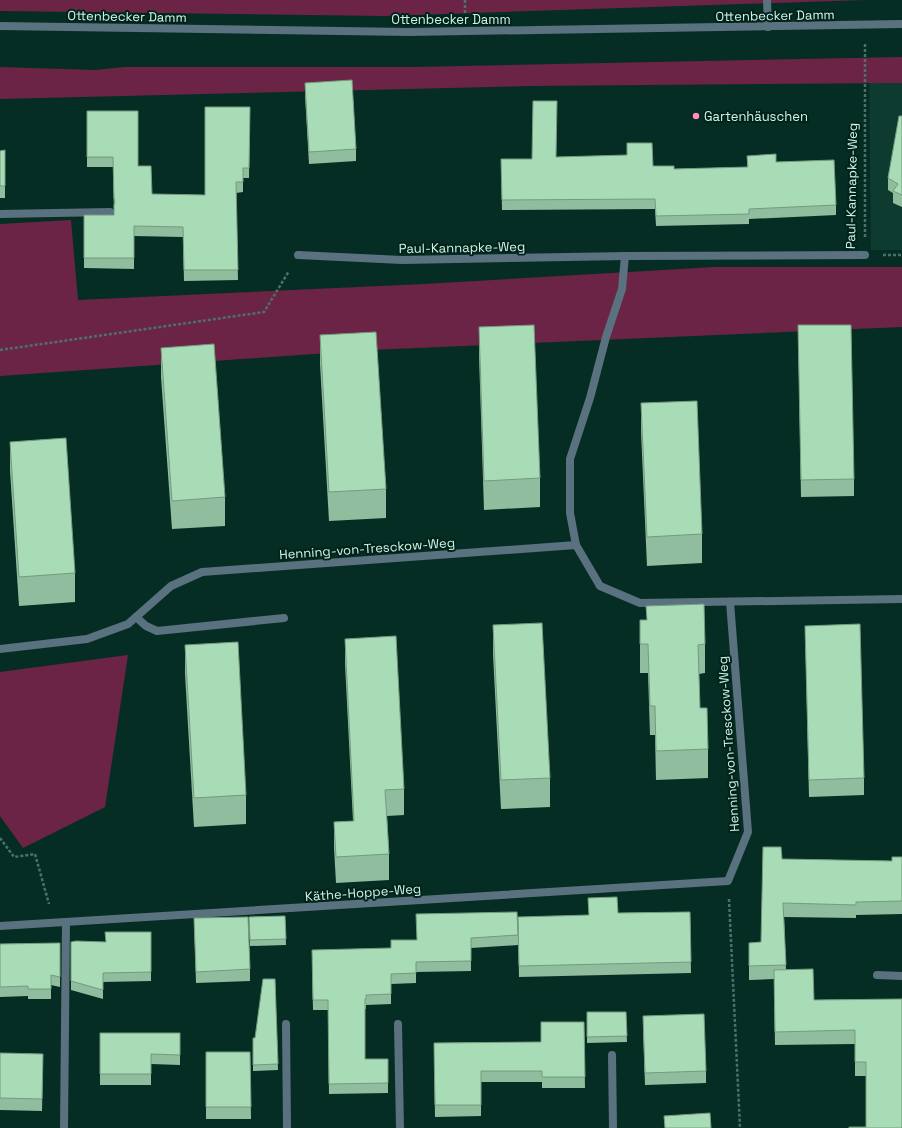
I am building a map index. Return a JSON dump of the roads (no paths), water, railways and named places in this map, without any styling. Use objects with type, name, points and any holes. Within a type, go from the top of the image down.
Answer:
[{"type":"street","points":[[767,0],[768,27]]},
{"type":"street","name":"Ottenbecker Damm","points":[[0,26],[409,32],[902,24]]},
{"type":"street","points":[[0,214],[110,212]]},
{"type":"street","name":"Paul-Kannapke-Weg","points":[[298,255],[402,260],[626,256],[864,255]]},
{"type":"street","points":[[626,256],[622,289],[606,337],[590,398],[570,459],[570,513],[576,545],[600,586],[640,603],[902,599]]},
{"type":"street","name":"Henning-von-Tresckow-Weg","points":[[0,649],[87,640],[128,624],[171,586],[202,572],[576,545]]},
{"type":"street","name":"Henning-von-Tresckow-Weg","points":[[728,881],[748,832],[730,602]]},
{"type":"street","points":[[136,617],[146,626],[157,631],[284,618]]},
{"type":"street","name":"Käthe-Hoppe-Weg","points":[[0,926],[728,881]]},
{"type":"street","points":[[64,1128],[66,922]]},
{"type":"street","points":[[878,975],[902,976]]},
{"type":"street","points":[[286,1024],[287,1128]]},
{"type":"street","points":[[398,1024],[400,1128]]},
{"type":"street","points":[[612,1055],[612,1128]]},
{"type":"place","name":"Gartenhäuschen","points":[[696,116]]}]
